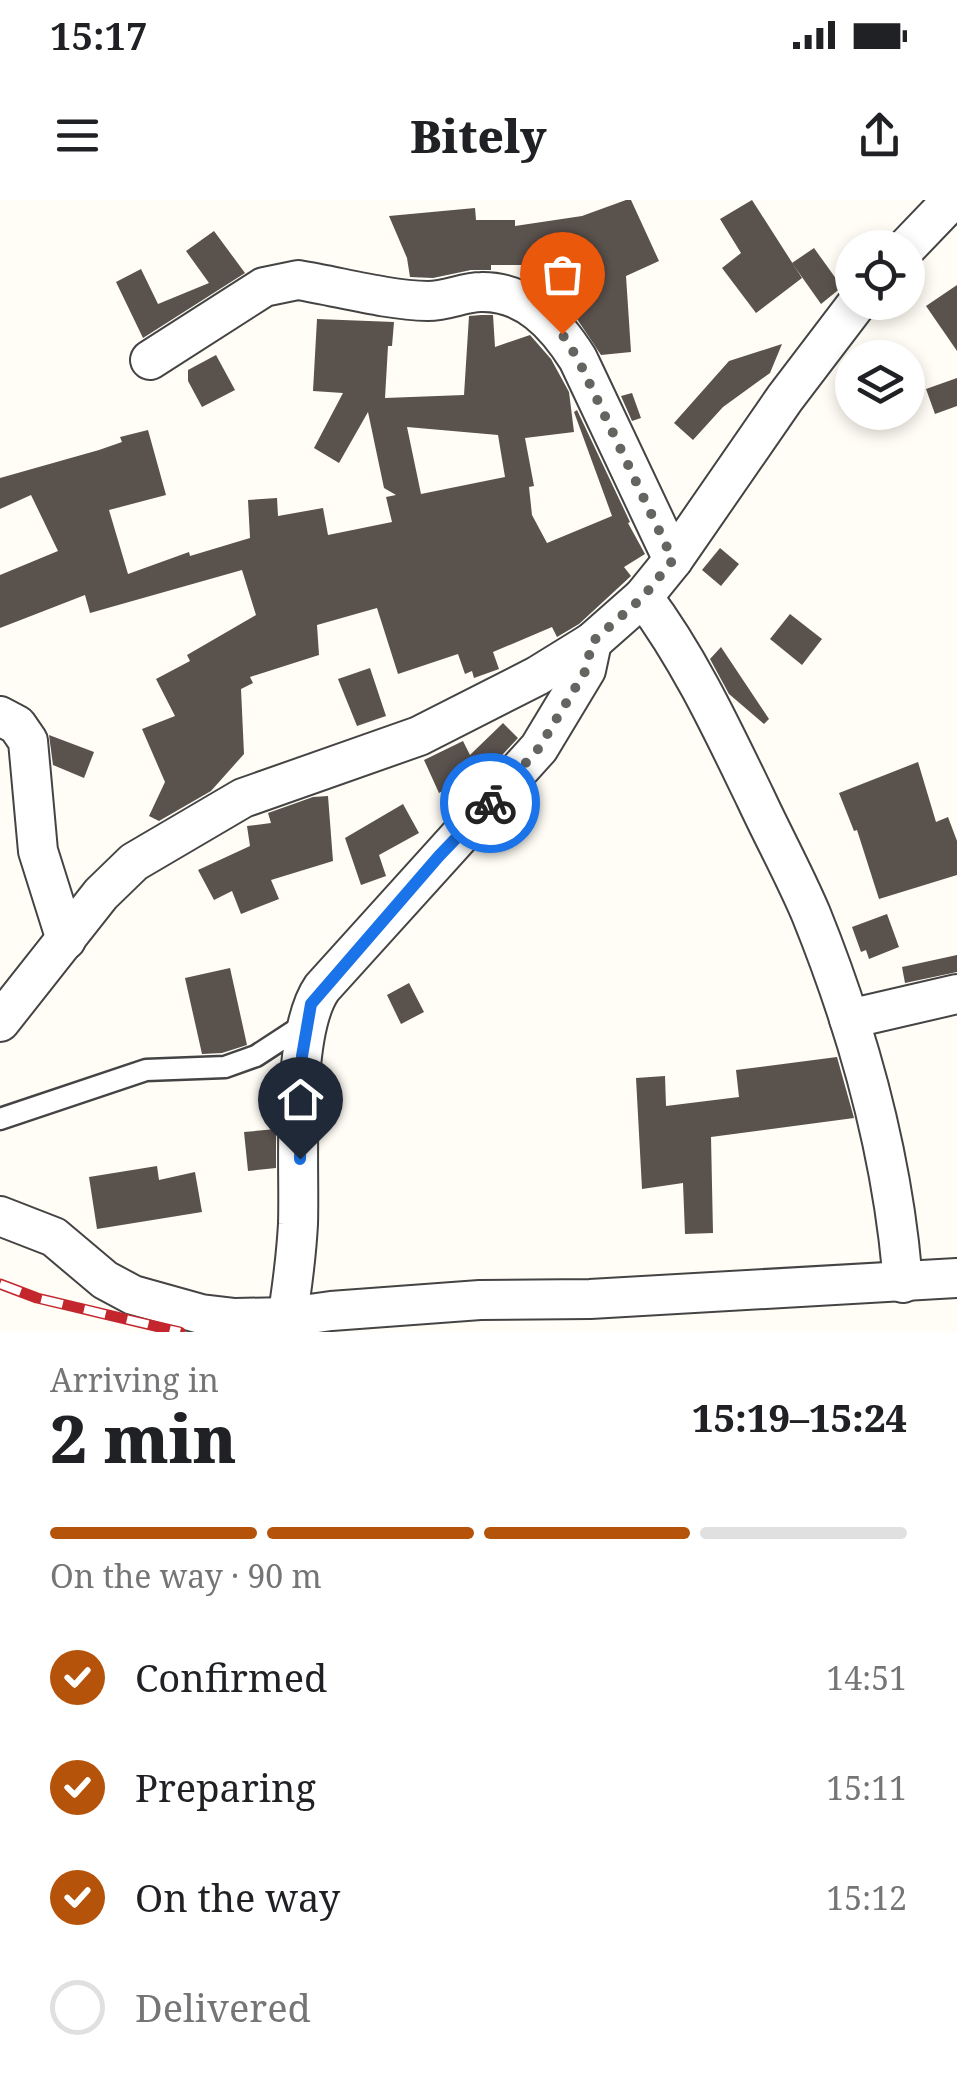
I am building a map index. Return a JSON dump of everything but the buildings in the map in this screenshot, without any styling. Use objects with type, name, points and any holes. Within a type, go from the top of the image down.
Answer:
[{"type":"street","points":[[923,230],[952,200]]},
{"type":"street","points":[[150,360],[264,287],[280,282],[298,280],[428,301],[480,292],[510,296],[536,308],[562,334],[578,359],[673,560]]},
{"type":"street","points":[[0,1022],[117,876],[153,850],[243,798],[419,736],[537,676],[592,642],[643,597],[673,560],[775,412],[844,320]]},
{"type":"street","points":[[643,597],[676,645],[730,744],[810,913],[849,1018],[889,1165],[903,1283]]},
{"type":"street","points":[[287,1325],[298,1228],[306,1024],[311,1004],[539,748],[586,670],[592,642]]},
{"type":"street","points":[[0,716],[17,725],[28,741],[38,851],[66,940]]},
{"type":"street","points":[[849,1018],[957,994]]},
{"type":"street","points":[[0,1216],[54,1237],[105,1280],[133,1295],[201,1314],[287,1325],[480,1300],[590,1298],[957,1278]]},
{"type":"lane","points":[[0,1120],[146,1070],[225,1067],[256,1056],[306,1024]]},
{"type":"railway","points":[[0,1284],[37,1298],[180,1332]]},
{"type":"way so far","points":[[490,803],[539,748],[586,670],[592,642],[643,597],[673,560],[578,359],[562,334]]},
{"type":"route","points":[[300,1159],[302,1056],[311,1004],[490,803]]}]
